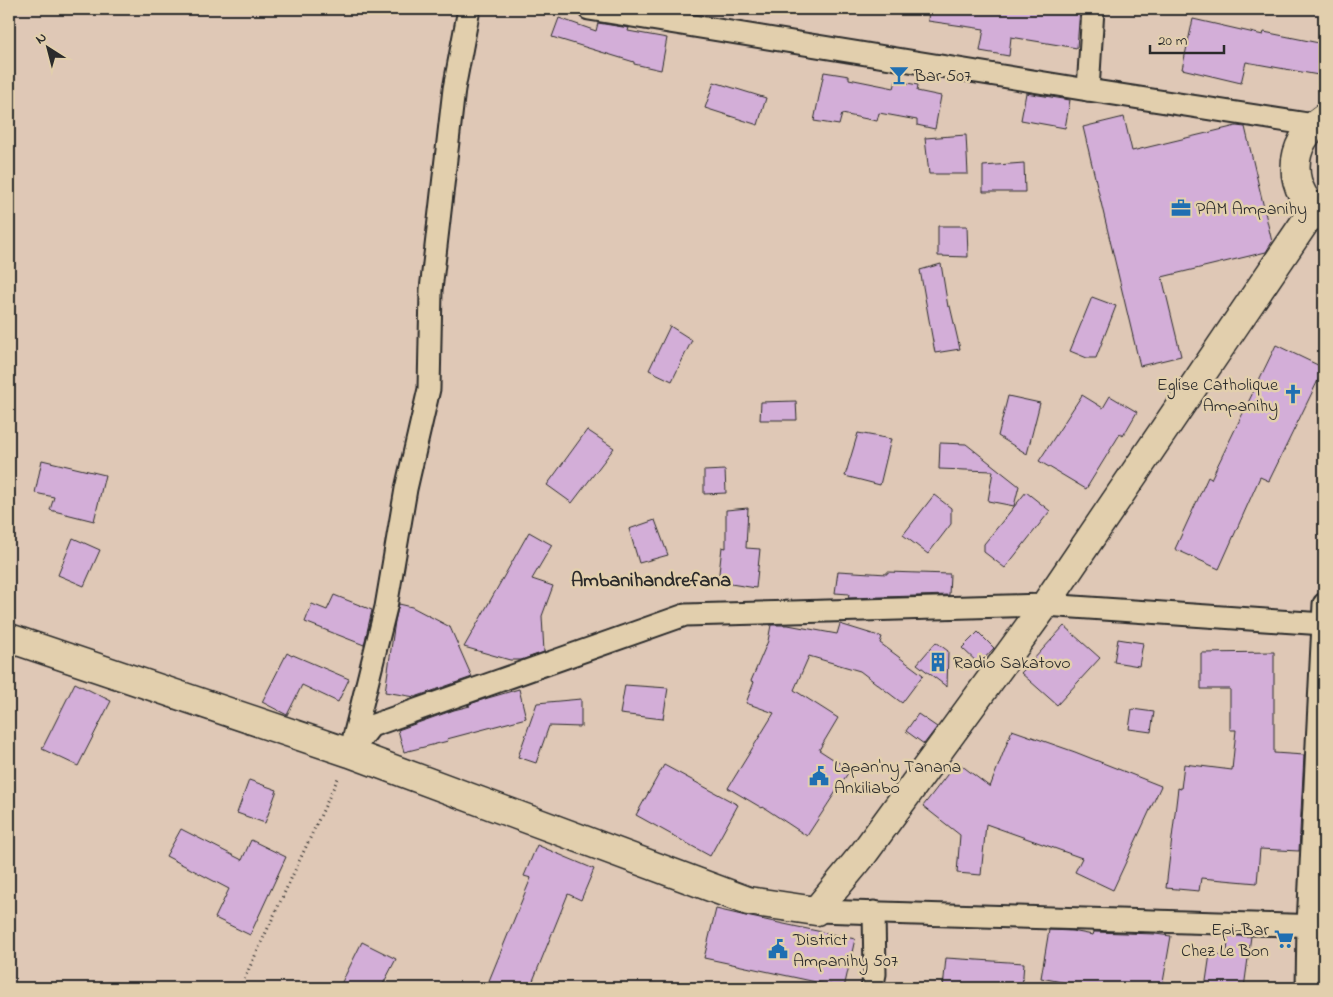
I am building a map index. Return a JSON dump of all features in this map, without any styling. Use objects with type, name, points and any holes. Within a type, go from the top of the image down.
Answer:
[{"type":"main road","points":[[9,638],[350,752],[748,901],[816,911],[864,853],[1044,605],[1319,213],[1302,194],[1296,176],[1296,158],[1302,140],[1319,121]]},
{"type":"street","points":[[350,752],[386,607],[406,490],[429,389],[430,290],[454,89],[469,9]]},
{"type":"street","points":[[588,9],[1088,90],[1319,121]]},
{"type":"street","points":[[1088,90],[1093,9]]},
{"type":"street","points":[[1308,988],[1316,926],[1324,604]]},
{"type":"street","points":[[350,752],[371,726],[686,615],[1044,605],[1324,624]]},
{"type":"street","points":[[816,911],[1316,926]]},
{"type":"street","points":[[872,988],[874,974],[874,912]]},
{"type":"path","points":[[240,988],[350,752]]},
{"type":"building","points":[[929,9],[1080,9],[1077,48],[1011,37],[1009,56],[980,51],[984,29],[928,21]]},
{"type":"building","points":[[559,18],[596,31],[598,23],[629,28],[628,31],[667,38],[661,70],[634,64],[634,62],[552,37]]},
{"type":"building","points":[[1193,19],[1263,35],[1264,32],[1324,44],[1324,76],[1246,62],[1241,83],[1182,69]]},
{"type":"building","points":[[824,72],[849,76],[849,79],[894,88],[896,81],[918,85],[917,91],[941,96],[935,129],[917,125],[917,120],[879,113],[877,121],[842,114],[839,125],[814,121]]},
{"type":"building","points":[[714,82],[766,98],[758,125],[705,108]]},
{"type":"building","points":[[1026,93],[1070,100],[1065,128],[1021,120]]},
{"type":"building","points":[[1124,117],[1132,151],[1236,126],[1245,127],[1272,242],[1266,252],[1162,277],[1181,356],[1140,366],[1083,127]]},
{"type":"building","points":[[966,135],[968,174],[929,174],[925,138]]},
{"type":"building","points":[[1024,163],[1025,192],[983,192],[983,166]]},
{"type":"building","points":[[938,226],[967,226],[968,257],[938,256]]},
{"type":"building","points":[[941,264],[948,307],[950,306],[960,349],[935,353],[920,270]]},
{"type":"building","points":[[1092,297],[1116,306],[1096,358],[1087,358],[1070,351]]},
{"type":"building","points":[[670,326],[692,340],[672,381],[649,370]]},
{"type":"building","points":[[1276,345],[1324,368],[1269,481],[1260,477],[1219,569],[1175,549],[1208,477],[1211,479]]},
{"type":"building","points":[[1082,395],[1103,408],[1110,396],[1137,412],[1123,436],[1120,434],[1086,489],[1039,461]]},
{"type":"building","points":[[1008,396],[1040,403],[1027,454],[998,436]]},
{"type":"building","points":[[796,401],[797,420],[760,420],[761,402]]},
{"type":"building","points":[[587,430],[614,448],[572,503],[547,485]]},
{"type":"building","points":[[858,433],[891,439],[880,485],[845,476]]},
{"type":"building","points":[[940,443],[966,444],[1019,486],[1014,506],[988,501],[993,471],[939,469]]},
{"type":"building","points":[[42,460],[105,475],[94,521],[50,510],[54,497],[35,493]]},
{"type":"building","points":[[725,470],[726,493],[704,494],[704,471]]},
{"type":"building","points":[[1026,492],[1050,511],[1005,568],[984,552],[984,544]]},
{"type":"building","points":[[934,495],[951,508],[951,524],[928,554],[903,535]]},
{"type":"building","points":[[748,508],[746,548],[760,549],[756,588],[718,582],[722,547],[726,548],[726,510]]},
{"type":"building","points":[[655,520],[668,555],[639,563],[629,529]]},
{"type":"building","points":[[529,532],[552,545],[532,579],[553,586],[542,616],[544,652],[521,660],[510,660],[464,647]]},
{"type":"building","points":[[73,538],[100,550],[84,586],[58,575]]},
{"type":"building","points":[[838,571],[887,574],[887,572],[950,574],[949,595],[848,598],[849,594],[835,593]]},
{"type":"building","points":[[334,595],[372,610],[364,645],[305,622],[312,604],[327,610]]},
{"type":"building","points":[[399,604],[412,607],[450,627],[472,677],[415,697],[385,692]]},
{"type":"building","points":[[840,624],[882,637],[880,643],[923,675],[902,703],[860,671],[809,656],[794,690],[838,718],[819,750],[850,770],[807,836],[763,807],[728,788],[774,713],[746,703],[754,682],[751,681],[768,641],[771,625],[788,625],[837,634]]},
{"type":"building","points":[[1064,626],[1100,658],[1057,705],[1021,673]]},
{"type":"building","points":[[978,632],[994,648],[979,664],[962,648]]},
{"type":"building","points":[[1118,639],[1143,643],[1139,666],[1114,662]]},
{"type":"building","name":"Radio Sakatovo","points":[[936,642],[948,651],[947,687],[917,664]]},
{"type":"building","points":[[1274,652],[1274,753],[1304,755],[1299,851],[1260,849],[1257,883],[1201,878],[1199,891],[1166,888],[1178,788],[1181,789],[1184,764],[1232,770],[1236,730],[1230,730],[1230,689],[1201,689],[1201,653]]},
{"type":"building","points":[[287,653],[349,679],[338,702],[302,685],[287,715],[262,702]]},
{"type":"building","points":[[75,683],[111,701],[78,766],[42,749]]},
{"type":"building","points":[[625,685],[668,688],[663,719],[620,714]]},
{"type":"building","points":[[519,689],[526,718],[404,752],[398,730],[470,706],[467,705]]},
{"type":"building","points":[[581,699],[581,727],[549,726],[536,763],[518,757],[537,703]]},
{"type":"building","points":[[1132,709],[1154,712],[1151,732],[1129,729]]},
{"type":"building","points":[[918,714],[937,727],[924,744],[906,731]]},
{"type":"building","points":[[1012,730],[1075,752],[1161,786],[1113,890],[1075,872],[1082,858],[986,824],[981,875],[957,873],[960,835],[923,806],[957,762],[990,787]]},
{"type":"building","points":[[664,765],[738,805],[710,856],[636,815]]},
{"type":"building","points":[[249,780],[277,790],[265,823],[237,813]]},
{"type":"building","points":[[181,829],[242,860],[251,840],[286,857],[250,935],[215,918],[229,889],[166,856]]},
{"type":"building","points":[[537,845],[594,869],[581,900],[568,894],[530,988],[486,988],[531,878],[524,876]]},
{"type":"building","points":[[716,909],[855,939],[844,988],[704,958]]},
{"type":"building","points":[[1049,930],[1072,931],[1093,935],[1094,932],[1171,936],[1162,988],[1071,988],[1072,984],[1041,978]]},
{"type":"building","points":[[1228,936],[1251,936],[1244,988],[1205,988],[1210,954],[1227,956]]},
{"type":"building","points":[[362,942],[396,959],[381,988],[339,988]]},
{"type":"building","points":[[946,958],[1024,963],[1022,988],[943,988]]},
{"type":"place","name":"Bar 507","points":[[899,75]]},
{"type":"place","name":"PAM Ampanihy","points":[[1181,208]]},
{"type":"place","name":"Eglise Catholique Ampanihy","points":[[1293,394]]},
{"type":"place","name":"Radio Sakatovo","points":[[938,662]]},
{"type":"place","name":"Lapan'ny Tanana Ankiliabo","points":[[819,776]]},
{"type":"place","name":"Epi-Bar Chez Le Bon","points":[[1284,939]]},
{"type":"place","name":"District Ampanihy 507","points":[[778,949]]},
{"type":"district","name":"Ambanihandrefana","points":[[651,579]]}]
